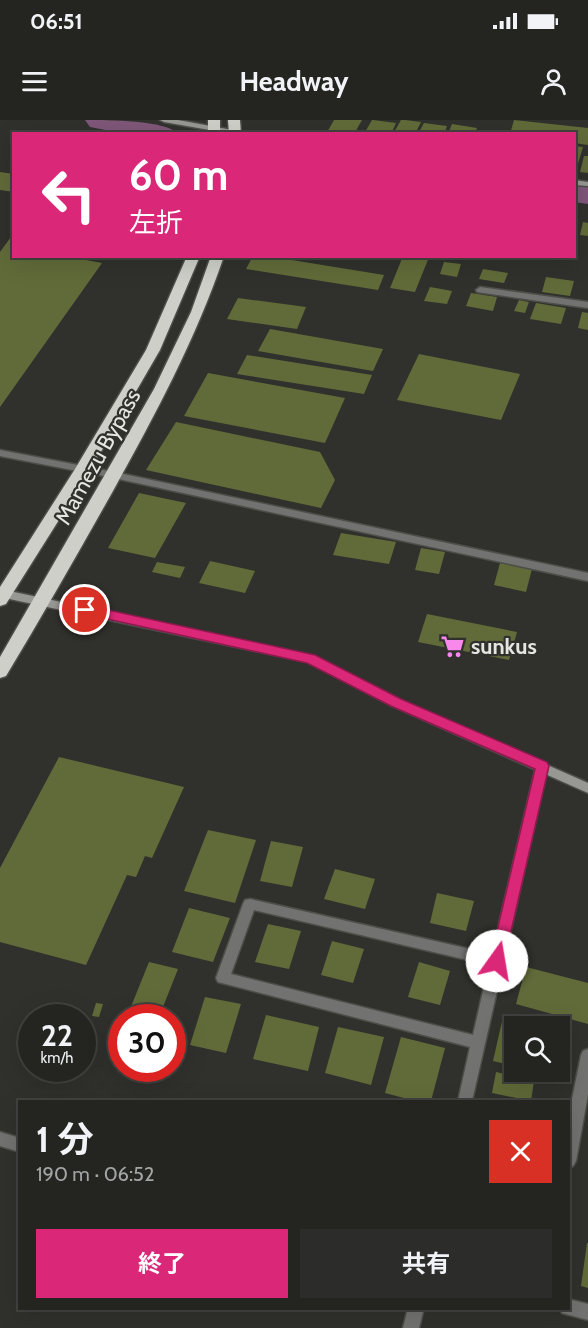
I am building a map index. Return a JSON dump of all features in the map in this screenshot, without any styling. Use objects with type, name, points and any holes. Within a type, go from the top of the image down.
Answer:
[{"type":"highway","name":"Mamezu Bypass","points":[[1,595],[83,469],[153,350],[193,258]]},
{"type":"highway","name":"Mamezu Bypass","points":[[0,672],[43,601],[172,371],[202,306],[217,258]]},
{"type":"street","points":[[164,120],[235,128]]},
{"type":"street","points":[[480,290],[588,305]]},
{"type":"street","points":[[0,453],[114,475],[588,577]]},
{"type":"street","points":[[1,595],[43,601],[310,659],[396,703],[588,788]]},
{"type":"street","points":[[465,1100],[542,766]]},
{"type":"street","points":[[478,1043],[223,978],[250,904],[497,961]]},
{"type":"street","points":[[570,1150],[588,1055]]},
{"type":"street","points":[[0,1139],[18,1144]]},
{"type":"street","points":[[570,1308],[588,1312]]},
{"type":"street","points":[[411,1328],[416,1310]]},
{"type":"building","points":[[334,120],[362,120],[355,132],[327,132]]},
{"type":"building","points":[[372,120],[396,123],[392,132],[365,132]]},
{"type":"building","points":[[401,120],[421,122],[416,132],[394,132]]},
{"type":"building","points":[[514,120],[588,128],[588,145],[576,143],[576,132],[511,132]]},
{"type":"building","points":[[424,123],[447,126],[445,132],[419,132]]},
{"type":"building","points":[[452,124],[477,128],[475,132],[449,132]]},
{"type":"building","points":[[576,146],[583,147],[576,171]]},
{"type":"building","points":[[584,156],[588,156],[588,173],[580,172]]},
{"type":"building","points":[[0,172],[12,174],[12,192],[0,190]]},
{"type":"building","points":[[583,222],[588,223],[588,236],[580,235]]},
{"type":"building","points":[[11,237],[12,258],[75,258],[102,263],[0,407],[0,252]]},
{"type":"building","points":[[252,258],[279,258],[384,275],[378,290],[246,269]]},
{"type":"building","points":[[402,258],[429,258],[415,292],[390,288]]},
{"type":"building","points":[[444,262],[461,264],[457,277],[440,274]]},
{"type":"building","points":[[483,269],[508,273],[504,283],[479,279]]},
{"type":"building","points":[[546,277],[574,281],[570,296],[542,292]]},
{"type":"building","points":[[430,287],[452,291],[447,304],[424,301]]},
{"type":"building","points":[[471,293],[497,297],[493,311],[466,306]]},
{"type":"building","points":[[238,298],[306,307],[297,329],[227,319]]},
{"type":"building","points":[[519,300],[529,302],[525,313],[514,311]]},
{"type":"building","points":[[536,303],[566,308],[561,324],[530,319]]},
{"type":"building","points":[[582,312],[588,313],[588,330],[578,328]]},
{"type":"building","points":[[270,329],[383,349],[373,371],[258,351]]},
{"type":"building","points":[[419,354],[520,374],[501,420],[397,400]]},
{"type":"building","points":[[247,355],[372,375],[364,394],[237,374]]},
{"type":"building","points":[[208,373],[345,398],[325,443],[184,416]]},
{"type":"building","points":[[176,422],[320,452],[335,480],[321,508],[146,470]]},
{"type":"building","points":[[139,493],[186,503],[155,558],[108,548]]},
{"type":"building","points":[[341,533],[396,542],[389,564],[333,555]]},
{"type":"building","points":[[421,548],[445,552],[439,574],[415,570]]},
{"type":"building","points":[[210,561],[255,571],[245,593],[199,583]]},
{"type":"building","points":[[157,562],[185,567],[180,578],[152,572]]},
{"type":"building","points":[[500,563],[532,569],[526,592],[494,585]]},
{"type":"building","points":[[427,614],[517,632],[509,660],[418,642]]},
{"type":"building","points":[[59,757],[184,787],[152,858],[145,856],[136,877],[127,875],[86,965],[0,942],[0,868]]},
{"type":"building","points":[[208,830],[256,840],[235,903],[184,891]]},
{"type":"building","points":[[271,841],[303,847],[292,887],[260,881]]},
{"type":"building","points":[[335,869],[375,879],[365,909],[324,899]]},
{"type":"building","points":[[437,893],[474,901],[466,931],[430,923]]},
{"type":"building","points":[[189,908],[230,918],[213,962],[172,952]]},
{"type":"building","points":[[268,924],[301,931],[289,969],[255,962]]},
{"type":"building","points":[[332,941],[364,949],[353,983],[321,975]]},
{"type":"building","points":[[149,962],[178,969],[164,1004],[132,1004]]},
{"type":"building","points":[[419,962],[450,971],[440,1005],[408,997]]},
{"type":"building","points":[[526,967],[588,983],[588,1024],[570,1019],[570,1016],[559,1016],[516,1004]]},
{"type":"building","points":[[205,997],[241,1004],[226,1053],[190,1045]]},
{"type":"building","points":[[96,1004],[103,1004],[99,1017],[96,1017]]},
{"type":"building","points":[[266,1015],[319,1027],[308,1071],[253,1059]]},
{"type":"building","points":[[503,1017],[504,1064],[493,1061]]},
{"type":"building","points":[[338,1027],[384,1037],[371,1085],[325,1073]]},
{"type":"building","points":[[401,1037],[445,1048],[431,1100],[411,1100],[385,1093]]},
{"type":"building","points":[[496,1072],[504,1074],[504,1082],[534,1082],[531,1100],[492,1093]]},
{"type":"building","points":[[588,1243],[588,1288],[581,1286]]},
{"type":"waterway","points":[[101,120],[143,127],[158,132]]},
{"type":"waterway","points":[[576,192],[588,194]]},
{"type":"place","name":"sunkus","points":[[453,646]]},
{"type":"route","points":[[85,610],[310,659],[396,703],[542,766],[497,961]]}]
